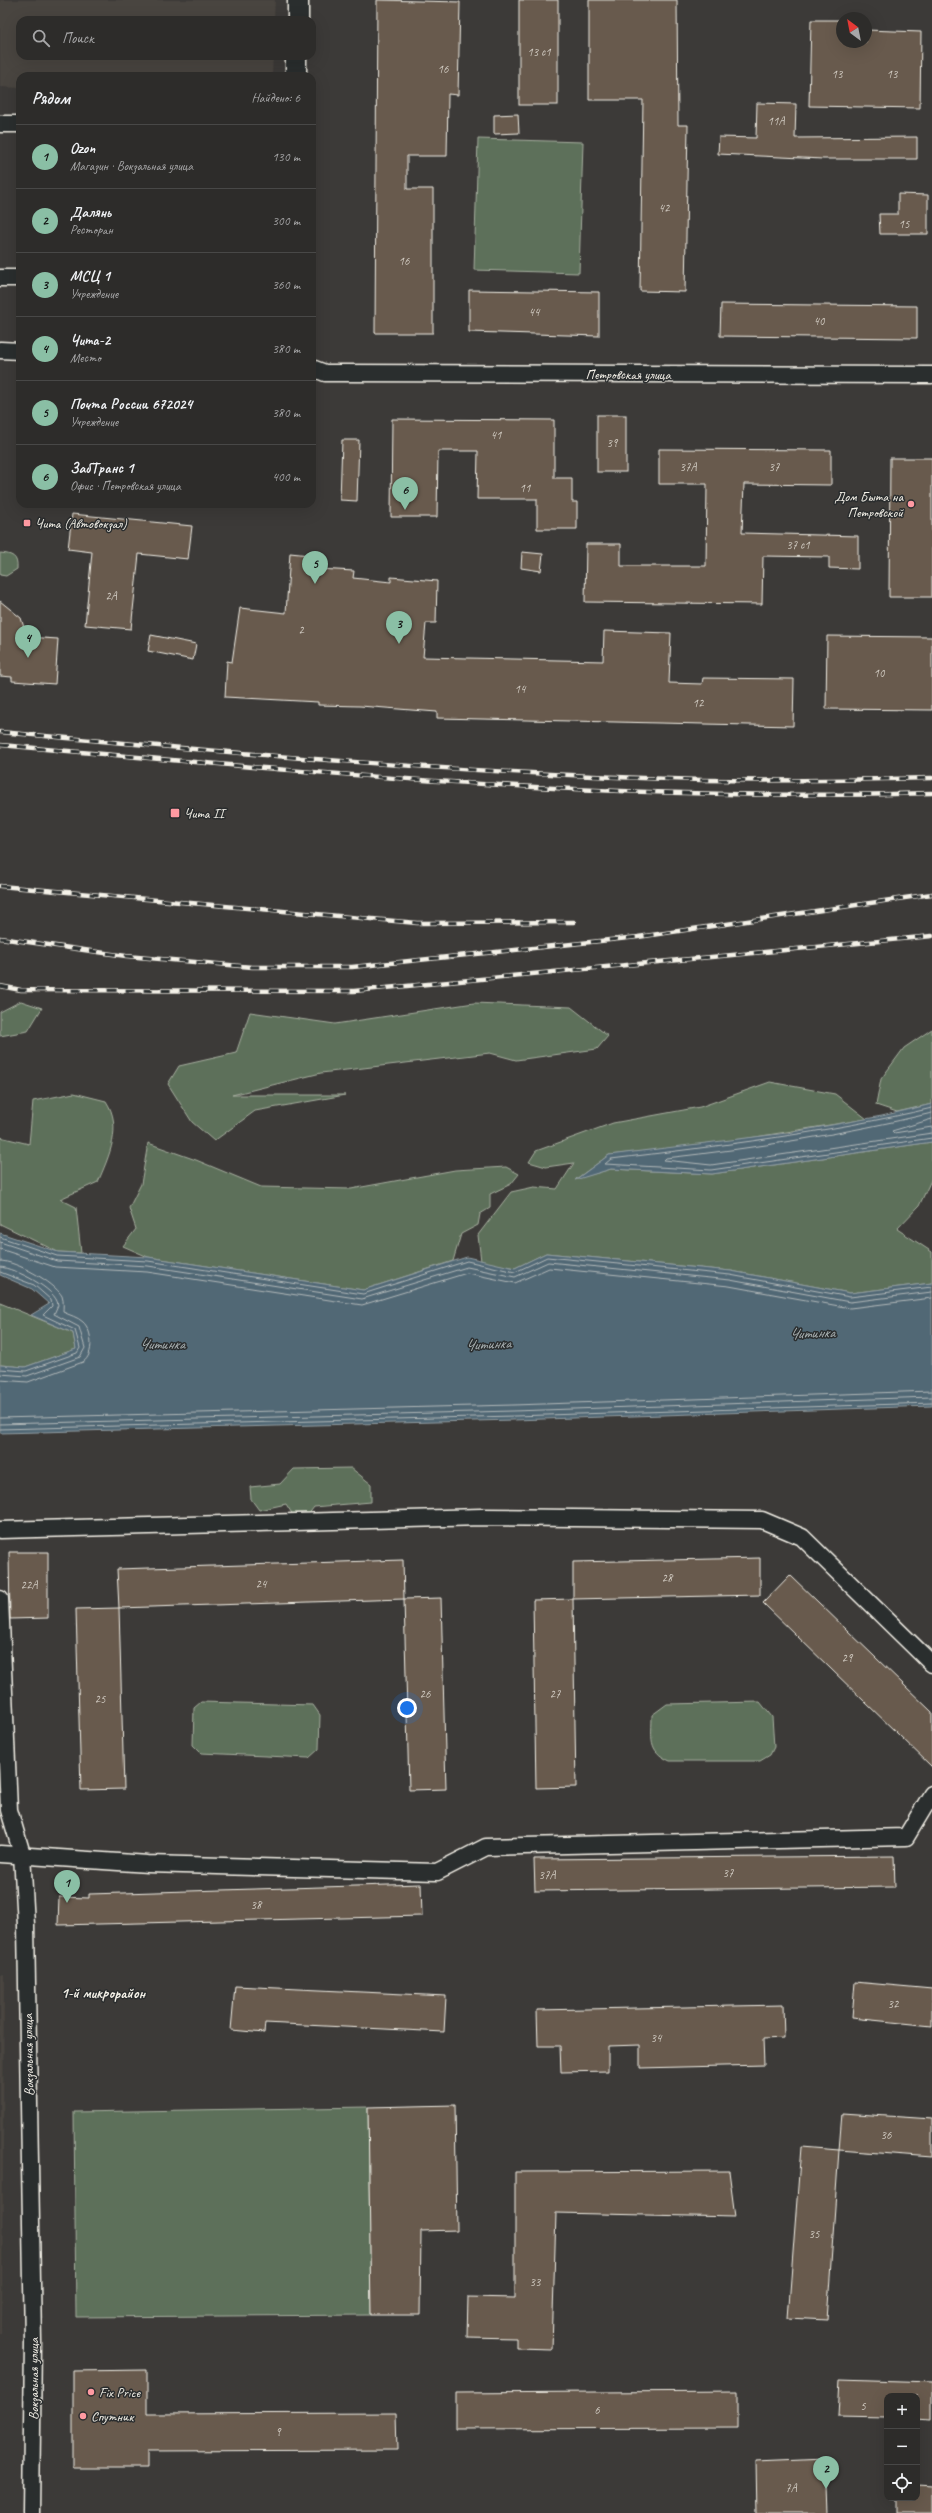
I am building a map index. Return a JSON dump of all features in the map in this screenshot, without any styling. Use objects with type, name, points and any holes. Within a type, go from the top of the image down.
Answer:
[{"type":"street","points":[[298,0],[298,16]]},
{"type":"street","points":[[296,60],[296,72]]},
{"type":"street","points":[[0,124],[16,124]]},
{"type":"street","points":[[0,278],[16,278]]},
{"type":"street","points":[[0,350],[16,351]]},
{"type":"street","name":"Петровская улица","points":[[318,370],[932,375]]},
{"type":"street","points":[[0,1530],[482,1517],[762,1520],[802,1537],[932,1664]]},
{"type":"street","name":"Вокзальная улица","points":[[0,1599],[8,1810],[22,1854],[33,2342],[32,2513]]},
{"type":"street","points":[[0,1854],[22,1854],[148,1864],[437,1872],[486,1846],[906,1836],[932,1794]]},
{"type":"shaded area","points":[[0,0],[275,0],[274,16],[16,16],[16,60],[273,60],[272,72],[16,72],[16,88],[0,87]]},
{"type":"shaded area","points":[[4,1974],[2,2334],[0,2334],[0,1975]]},
{"type":"green space","points":[[478,139],[583,142],[579,273],[474,270]]},
{"type":"green space","points":[[0,553],[13,556],[16,561],[17,569],[6,576],[0,575]]},
{"type":"green space","points":[[21,1001],[42,1008],[28,1031],[0,1036],[0,1012]]},
{"type":"green space","points":[[474,1003],[571,1007],[608,1036],[597,1049],[516,1060],[490,1053],[321,1073],[232,1095],[345,1095],[255,1111],[214,1141],[192,1122],[168,1084],[179,1066],[236,1053],[250,1012],[335,1024]]},
{"type":"green space","points":[[932,1029],[932,1104],[897,1112],[876,1105],[881,1079],[904,1048]]},
{"type":"green space","points":[[770,1082],[835,1094],[867,1119],[712,1144],[609,1155],[576,1179],[611,1169],[712,1174],[932,1142],[932,1178],[919,1206],[897,1229],[932,1252],[932,1283],[850,1293],[731,1271],[546,1253],[515,1268],[481,1261],[478,1235],[511,1192],[534,1187],[557,1189],[574,1163],[546,1167],[529,1162],[536,1151],[613,1123],[700,1107]]},
{"type":"green space","points":[[74,1093],[106,1101],[111,1111],[114,1131],[110,1152],[98,1182],[60,1199],[76,1207],[81,1253],[58,1252],[0,1224],[0,1137],[29,1144],[33,1101]]},
{"type":"green space","points":[[148,1143],[196,1160],[261,1187],[351,1189],[455,1170],[506,1167],[519,1174],[511,1184],[490,1194],[490,1208],[480,1214],[478,1225],[461,1234],[453,1261],[363,1290],[148,1257],[123,1246],[136,1229],[129,1208],[141,1184]]},
{"type":"green space","points":[[0,1303],[73,1333],[76,1349],[25,1367],[0,1365]]},
{"type":"green space","points":[[351,1468],[371,1484],[371,1502],[314,1507],[308,1515],[293,1515],[286,1504],[259,1510],[251,1499],[250,1487],[280,1484],[294,1469]]},
{"type":"green space","points":[[201,1702],[313,1705],[320,1715],[319,1749],[309,1758],[201,1753],[193,1745],[194,1708]]},
{"type":"green space","points":[[760,1702],[772,1717],[774,1747],[770,1755],[760,1761],[670,1761],[657,1753],[654,1748],[652,1742],[652,1715],[667,1704]]},
{"type":"green space","points":[[368,2107],[371,2315],[76,2317],[74,2112]]},
{"type":"water","points":[[932,1104],[932,1142],[712,1174],[611,1169],[575,1180],[609,1155],[787,1133],[882,1116]]},
{"type":"water","name":"Читинка","points":[[0,1233],[58,1252],[148,1257],[363,1290],[467,1257],[515,1268],[546,1253],[731,1271],[850,1293],[932,1283],[932,1406],[514,1420],[0,1433],[0,1365],[25,1367],[76,1349],[73,1333],[31,1315],[49,1304],[32,1289],[0,1275]]},
{"type":"building","points":[[377,0],[460,2],[458,95],[448,94],[447,156],[407,156],[407,189],[433,189],[433,333],[375,333]]},
{"type":"building","points":[[519,0],[558,0],[558,105],[519,105]]},
{"type":"building","points":[[589,0],[677,0],[678,125],[688,125],[685,292],[640,291],[643,100],[589,100]]},
{"type":"building","points":[[811,20],[836,20],[836,48],[872,48],[872,30],[921,32],[920,108],[809,106]]},
{"type":"building","points":[[757,103],[796,104],[795,138],[917,137],[917,159],[823,159],[718,154],[719,137],[756,138]]},
{"type":"building","points":[[518,114],[519,133],[494,134],[494,115]]},
{"type":"building","points":[[898,194],[928,195],[928,234],[880,234],[879,214],[898,214]]},
{"type":"building","points":[[469,290],[599,292],[599,336],[469,332]]},
{"type":"building","points":[[721,304],[917,306],[917,338],[720,336]]},
{"type":"building","points":[[597,415],[626,415],[626,472],[597,472]]},
{"type":"building","points":[[392,419],[554,420],[554,478],[572,478],[572,502],[577,502],[577,529],[537,529],[537,499],[477,499],[478,451],[438,451],[437,517],[391,517]]},
{"type":"building","points":[[342,440],[359,440],[357,501],[340,500]]},
{"type":"building","points":[[659,449],[831,450],[831,485],[744,484],[742,533],[858,536],[858,569],[829,568],[829,557],[763,556],[762,604],[585,602],[586,544],[621,544],[621,566],[706,566],[707,484],[659,484]]},
{"type":"building","name":"Дом Быта на Петровской","points":[[890,458],[932,458],[932,597],[889,597]]},
{"type":"building","points":[[72,514],[192,526],[188,559],[139,554],[131,629],[85,625],[92,552],[68,549]]},
{"type":"building","points":[[522,552],[543,554],[541,571],[521,568]]},
{"type":"building","points":[[290,553],[319,556],[319,569],[354,571],[353,578],[391,582],[391,577],[437,581],[436,623],[426,623],[423,657],[603,661],[604,631],[671,633],[669,683],[702,684],[703,678],[794,679],[793,726],[437,718],[437,712],[360,706],[318,705],[318,702],[225,697],[227,661],[232,662],[240,608],[286,613]]},
{"type":"building","points":[[0,601],[21,618],[27,637],[58,639],[55,684],[12,681],[12,677],[0,676]]},
{"type":"building","points":[[151,635],[196,644],[193,660],[148,651]]},
{"type":"building","points":[[827,636],[932,637],[932,710],[826,709]]},
{"type":"building","points":[[9,1552],[48,1552],[48,1618],[10,1619]]},
{"type":"building","points":[[760,1558],[760,1595],[573,1599],[573,1562]]},
{"type":"building","points":[[403,1560],[404,1599],[119,1608],[117,1569]]},
{"type":"building","points":[[790,1575],[932,1712],[932,1767],[763,1603]]},
{"type":"building","points":[[441,1598],[446,1789],[409,1790],[404,1599]]},
{"type":"building","points":[[573,1599],[576,1787],[536,1788],[533,1600]]},
{"type":"building","points":[[119,1608],[124,1789],[81,1790],[76,1609]]},
{"type":"building","points":[[894,1856],[895,1887],[535,1891],[534,1859]]},
{"type":"building","points":[[421,1884],[422,1916],[58,1925],[59,1897],[89,1898],[89,1894]]},
{"type":"building","points":[[855,1982],[932,1989],[932,2026],[852,2018]]},
{"type":"building","points":[[235,1986],[446,1996],[444,2032],[265,2023],[264,2033],[231,2030]]},
{"type":"building","points":[[783,2005],[784,2038],[763,2039],[764,2065],[640,2068],[640,2045],[608,2046],[608,2071],[561,2072],[560,2046],[538,2046],[537,2010]]},
{"type":"building","points":[[455,2105],[457,2230],[421,2231],[420,2315],[371,2315],[368,2107]]},
{"type":"building","points":[[842,2113],[932,2119],[932,2157],[839,2150]]},
{"type":"building","points":[[801,2147],[839,2150],[827,2320],[788,2318]]},
{"type":"building","points":[[729,2171],[735,2217],[556,2213],[552,2349],[516,2348],[516,2338],[467,2337],[468,2297],[515,2298],[515,2172]]},
{"type":"building","points":[[147,2370],[147,2414],[396,2413],[397,2450],[147,2451],[147,2468],[73,2468],[73,2371]]},
{"type":"building","points":[[840,2379],[932,2382],[932,2420],[920,2419],[920,2393],[884,2393],[884,2418],[838,2417]]},
{"type":"building","points":[[738,2391],[738,2428],[456,2429],[456,2393]]},
{"type":"building","points":[[825,2459],[827,2513],[757,2513],[756,2462]]},
{"type":"building","points":[[920,2486],[932,2487],[932,2513],[896,2513],[896,2501],[920,2501]]},
{"type":"railway","points":[[0,732],[351,762],[526,773],[702,780],[932,778]]},
{"type":"railway","points":[[0,745],[349,775],[465,783],[699,794],[815,795],[932,793]]},
{"type":"railway","points":[[0,886],[417,923],[574,922]]},
{"type":"railway","points":[[0,938],[126,956],[252,967],[352,967],[638,937],[932,894]]},
{"type":"railway","points":[[0,986],[21,990],[354,991],[932,936]]},
{"type":"place","name":"Дом Быта на Петровской","points":[[911,504]]},
{"type":"place","name":"ЗабТранс 1","points":[[405,510]]},
{"type":"place","name":"Чита (Автовокзал)","points":[[27,523]]},
{"type":"place","name":"Почта России 672024","points":[[315,584]]},
{"type":"place","name":"МСЦ 1","points":[[399,644]]},
{"type":"place","name":"Чита-2","points":[[28,658]]},
{"type":"place","name":"Чита II","points":[[175,813]]},
{"type":"place","name":"Ozon","points":[[67,1903]]},
{"type":"place","name":"Fix Price","points":[[91,2392]]},
{"type":"place","name":"Спутник","points":[[83,2416]]},
{"type":"place","name":"Далянь","points":[[826,2489]]},
{"type":"district","name":"1-й микрорайон","points":[[103,1993]]}]
